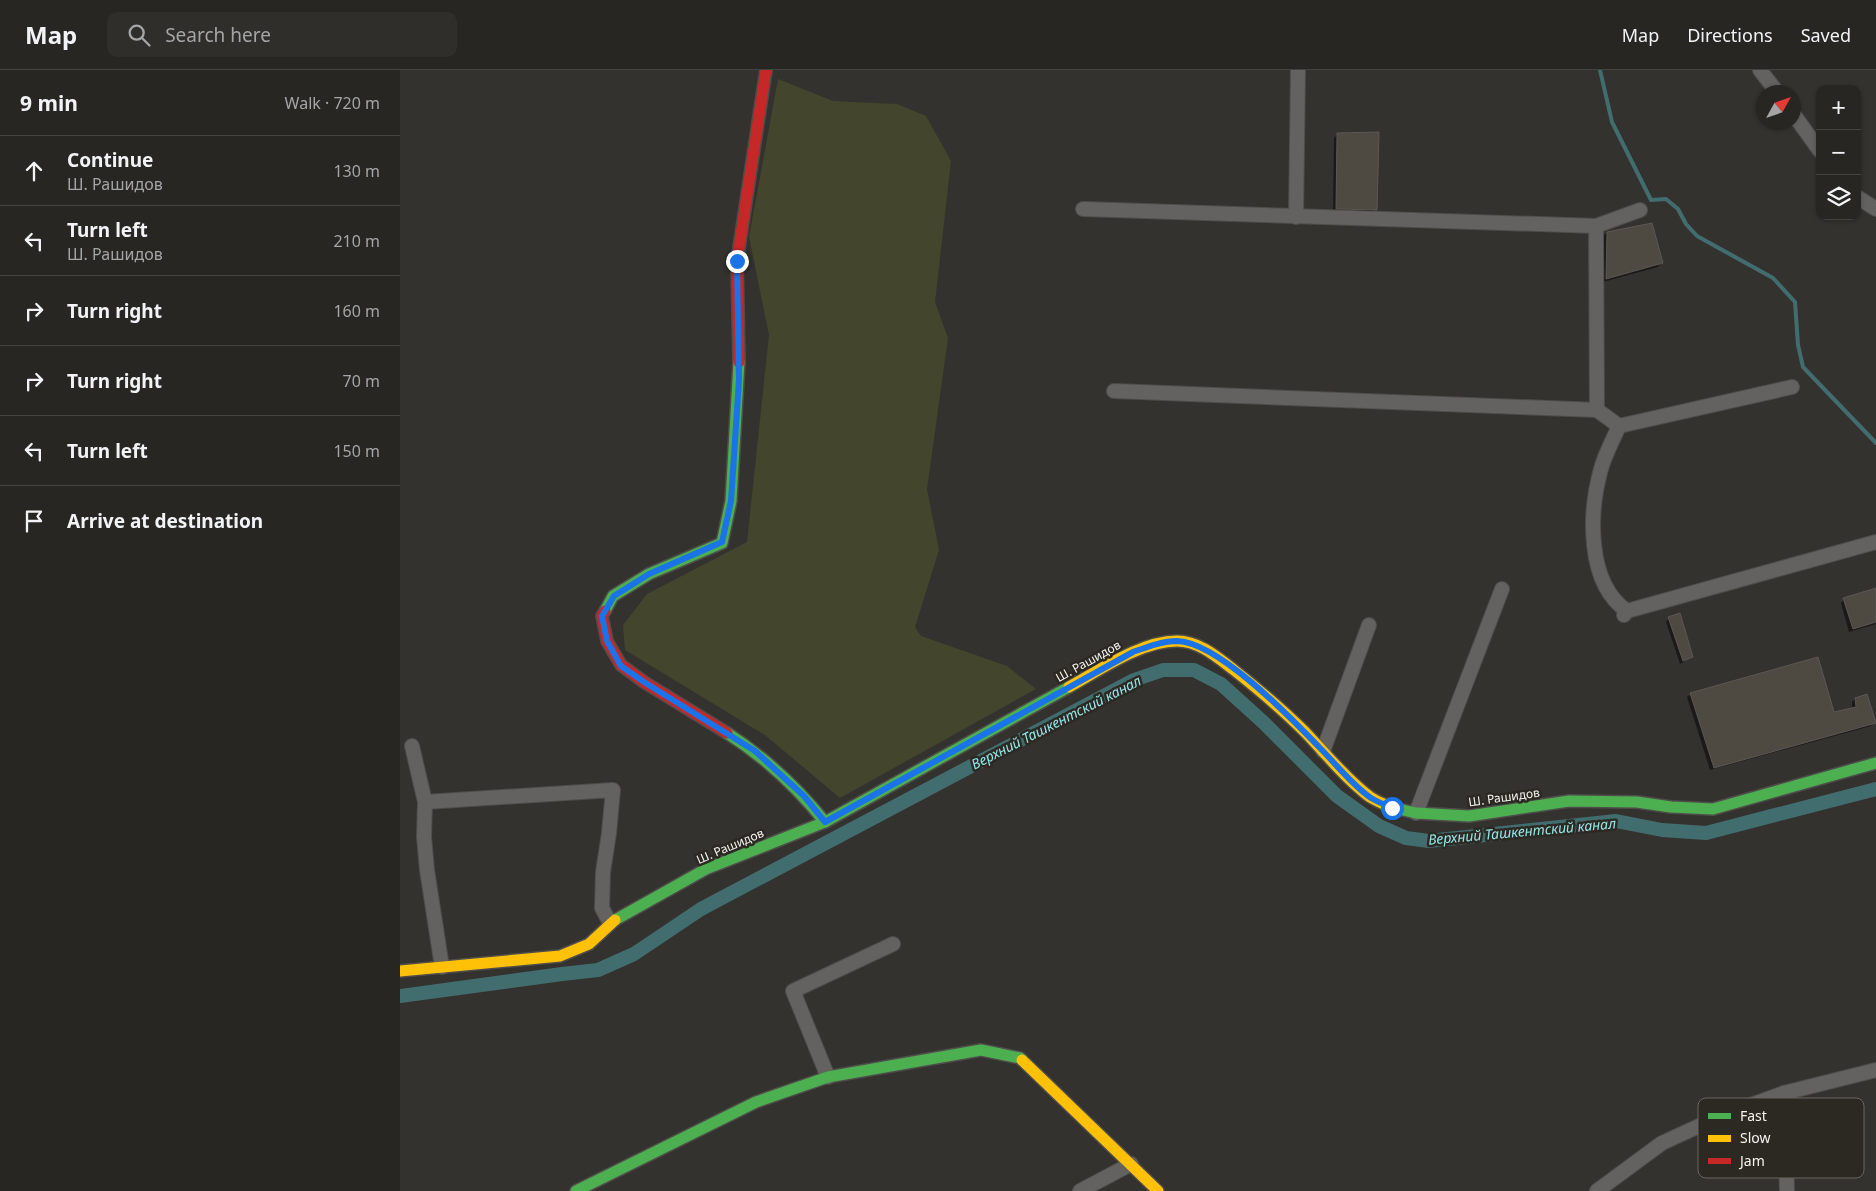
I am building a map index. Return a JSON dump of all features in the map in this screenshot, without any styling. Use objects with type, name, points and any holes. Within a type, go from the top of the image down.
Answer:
[{"type":"street","points":[[766,70],[737,261],[739,380],[731,501],[722,542],[649,574],[614,596],[602,616],[607,641],[621,666],[755,751],[804,796],[825,822]]},
{"type":"street","points":[[1296,217],[1298,70]]},
{"type":"street","points":[[1760,70],[1771,85]]},
{"type":"street","points":[[1801,125],[1816,145]]},
{"type":"street","points":[[1861,200],[1876,209]]},
{"type":"street","points":[[1083,209],[1596,226],[1640,210]]},
{"type":"street","points":[[1596,226],[1597,410]]},
{"type":"street","points":[[1114,391],[1597,410],[1619,426],[1792,388]]},
{"type":"street","points":[[1619,426],[1601,468],[1593,533],[1594,552],[1603,583],[1625,613],[1876,542]]},
{"type":"street","points":[[1416,813],[1502,589]]},
{"type":"street","points":[[1323,751],[1369,625]]},
{"type":"street","name":"Ш. Рашидов","points":[[400,971],[560,956],[589,944],[610,923],[706,869],[825,822],[1133,652],[1156,644],[1177,641],[1193,644],[1211,652],[1252,684],[1304,731],[1371,798],[1392,808],[1416,813],[1468,816],[1569,801],[1599,800],[1713,809],[1876,763]]},
{"type":"street","points":[[412,746],[425,802],[424,837],[427,870],[442,967]]},
{"type":"street","points":[[425,802],[613,790],[610,833],[603,872],[602,908],[610,923]]},
{"type":"street","points":[[828,1078],[793,991],[893,944]]},
{"type":"street","points":[[576,1191],[756,1102],[828,1078],[981,1050],[1020,1058],[1158,1191]]},
{"type":"street","points":[[1770,1098],[1876,1070]]},
{"type":"street","points":[[1784,1093],[1784,1098]]},
{"type":"street","points":[[1597,1191],[1662,1144],[1698,1127]]},
{"type":"street","points":[[1080,1191],[1131,1164]]},
{"type":"street","points":[[1787,1178],[1787,1191]]},
{"type":"green space","points":[[778,79],[833,101],[897,104],[926,116],[951,161],[935,302],[948,338],[927,489],[939,550],[915,627],[921,636],[1007,666],[1036,689],[840,798],[765,735],[625,650],[623,625],[647,594],[747,542],[769,335],[749,237]]},
{"type":"building","points":[[1379,132],[1377,210],[1336,209],[1337,133]]},
{"type":"building","points":[[1652,223],[1663,263],[1606,279],[1607,232]]},
{"type":"building","points":[[1876,588],[1876,622],[1853,629],[1843,598]]},
{"type":"building","points":[[1680,613],[1693,657],[1683,661],[1668,617]]},
{"type":"building","points":[[1818,657],[1834,712],[1856,707],[1855,698],[1867,694],[1876,723],[1714,768],[1690,693]]},
{"type":"waterway","points":[[1600,70],[1612,122],[1651,200],[1666,199],[1678,209],[1686,224],[1697,236],[1773,278],[1795,302],[1798,345],[1803,367],[1876,443]]},
{"type":"waterway","name":"Верхний Ташкентский канал","points":[[400,996],[598,970],[634,954],[701,909],[1134,680],[1163,670],[1194,670],[1221,684],[1263,722],[1337,796],[1379,826],[1406,838],[1429,841],[1616,821],[1662,830],[1706,833],[1876,789]]},
{"type":"traffic: fast","points":[[605,611],[613,596],[649,574],[722,543],[731,501],[739,362]]},
{"type":"traffic: fast","points":[[615,920],[706,869],[825,822],[1069,687]]},
{"type":"traffic: fast","points":[[727,733],[755,752],[780,773],[825,822]]},
{"type":"traffic: fast","points":[[1390,807],[1416,813],[1469,816],[1569,801],[1637,802],[1671,807],[1713,809],[1876,763]]},
{"type":"traffic: fast","points":[[576,1191],[756,1102],[828,1077],[981,1050],[1022,1060]]},
{"type":"traffic: slow","points":[[1069,687],[1107,665],[1149,646],[1177,641],[1193,644],[1214,655],[1234,670],[1297,724],[1361,790],[1390,807]]},
{"type":"traffic: slow","points":[[400,971],[560,956],[589,944],[615,920]]},
{"type":"traffic: slow","points":[[1022,1060],[1158,1191]]},
{"type":"traffic: jam","points":[[739,362],[737,261],[766,70]]},
{"type":"traffic: jam","points":[[605,611],[602,616],[607,641],[621,665],[644,682],[727,733]]},
{"type":"route","points":[[737,261],[739,380],[731,501],[722,542],[649,574],[614,596],[602,616],[607,641],[621,666],[755,751],[804,796],[825,822],[1133,652],[1156,644],[1177,641],[1193,644],[1211,652],[1252,684],[1304,731],[1371,798],[1392,808]]}]
